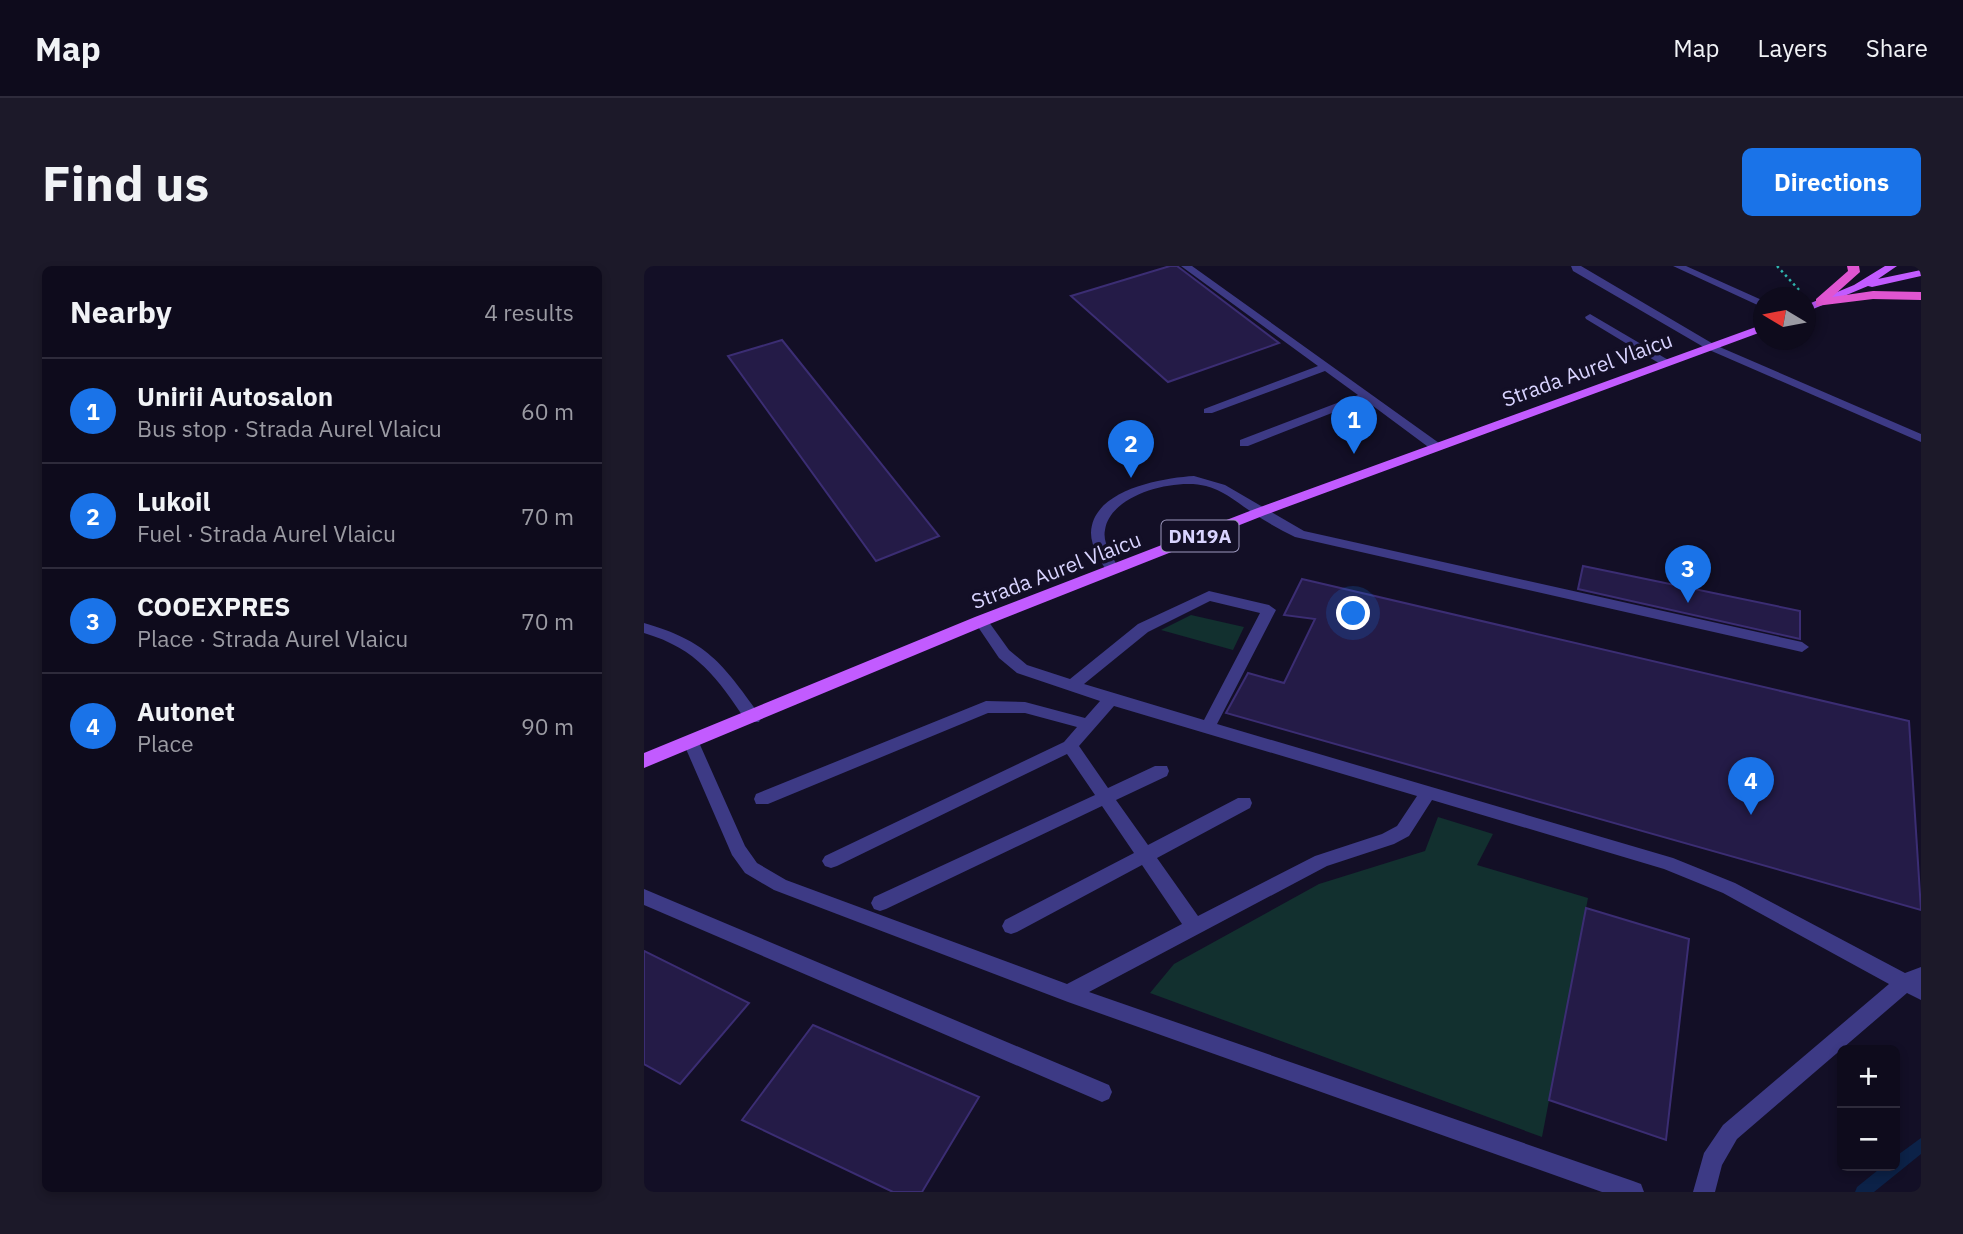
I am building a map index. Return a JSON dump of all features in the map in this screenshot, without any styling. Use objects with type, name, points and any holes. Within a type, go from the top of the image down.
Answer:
[{"type":"highway","points":[[1820,303],[1854,272],[1853,266]]},
{"type":"highway","points":[[1820,303],[1873,295],[1921,296]]},
{"type":"main road","points":[[1816,305],[1858,286],[1892,266]]},
{"type":"main road","points":[[1858,286],[1921,273]]},
{"type":"main road","name":"Strada Aurel Vlaicu","points":[[644,761],[753,718],[981,621],[1260,512],[1753,331]]},
{"type":"lane","points":[[1186,266],[1435,446]]},
{"type":"lane","points":[[1576,266],[1576,270],[1711,347],[1921,438]]},
{"type":"lane","points":[[1678,266],[1753,300]]},
{"type":"lane","points":[[1590,317],[1666,363]]},
{"type":"lane","points":[[1208,411],[1326,367]]},
{"type":"lane","points":[[1244,443],[1366,396]]},
{"type":"lane","points":[[1113,570],[1099,543],[1098,528],[1111,506],[1160,482],[1181,479],[1205,482],[1227,489],[1260,512],[1300,534],[1802,647]]},
{"type":"lane","points":[[1073,685],[1143,628],[1209,596],[1269,610],[1208,727]]},
{"type":"lane","points":[[981,621],[1010,661],[1022,669],[1111,699],[1667,863],[1728,888],[1916,983],[1730,1132],[1712,1161],[1704,1192]]},
{"type":"lane","points":[[644,628],[668,634],[703,653],[753,718]]},
{"type":"lane","points":[[831,861],[1070,746],[1111,699]]},
{"type":"lane","points":[[762,799],[986,707],[1023,705],[1088,725]]},
{"type":"lane","points":[[691,742],[738,850],[751,868],[780,885],[1068,993],[1633,1192]]},
{"type":"lane","points":[[1070,746],[1194,926]]},
{"type":"lane","points":[[880,903],[1161,771]]},
{"type":"lane","points":[[1068,993],[1321,861],[1388,839],[1403,831],[1428,792]]},
{"type":"lane","points":[[1011,926],[1244,803]]},
{"type":"lane","points":[[644,897],[1102,1092]]},
{"type":"path","points":[[1777,266],[1796,287]]},
{"type":"green space","points":[[1191,615],[1244,627],[1233,650],[1161,630]]},
{"type":"green space","points":[[1438,817],[1493,834],[1477,865],[1588,898],[1542,1137],[1150,993],[1174,964],[1319,884],[1425,851]]},
{"type":"building","points":[[1177,266],[1279,343],[1168,382],[1071,296]]},
{"type":"building","points":[[782,340],[939,536],[876,561],[728,356]]},
{"type":"building","points":[[1583,566],[1800,611],[1800,639],[1578,589]]},
{"type":"building","points":[[1302,579],[1909,721],[1921,910],[1226,713],[1248,673],[1284,683],[1315,619],[1284,615]]},
{"type":"building","points":[[1586,908],[1689,939],[1666,1140],[1549,1100]]},
{"type":"building","points":[[644,951],[749,1003],[680,1084],[644,1064]]},
{"type":"building","points":[[813,1025],[979,1097],[922,1192],[893,1192],[742,1120]]},
{"type":"waterway","points":[[1862,1192],[1921,1145]]},
{"type":"place","name":"Unirii Autosalon","points":[[1354,454]]},
{"type":"place","name":"Lukoil","points":[[1131,478]]},
{"type":"place","name":"COOEXPRES","points":[[1688,603]]},
{"type":"place","name":"Autonet","points":[[1751,815]]}]
